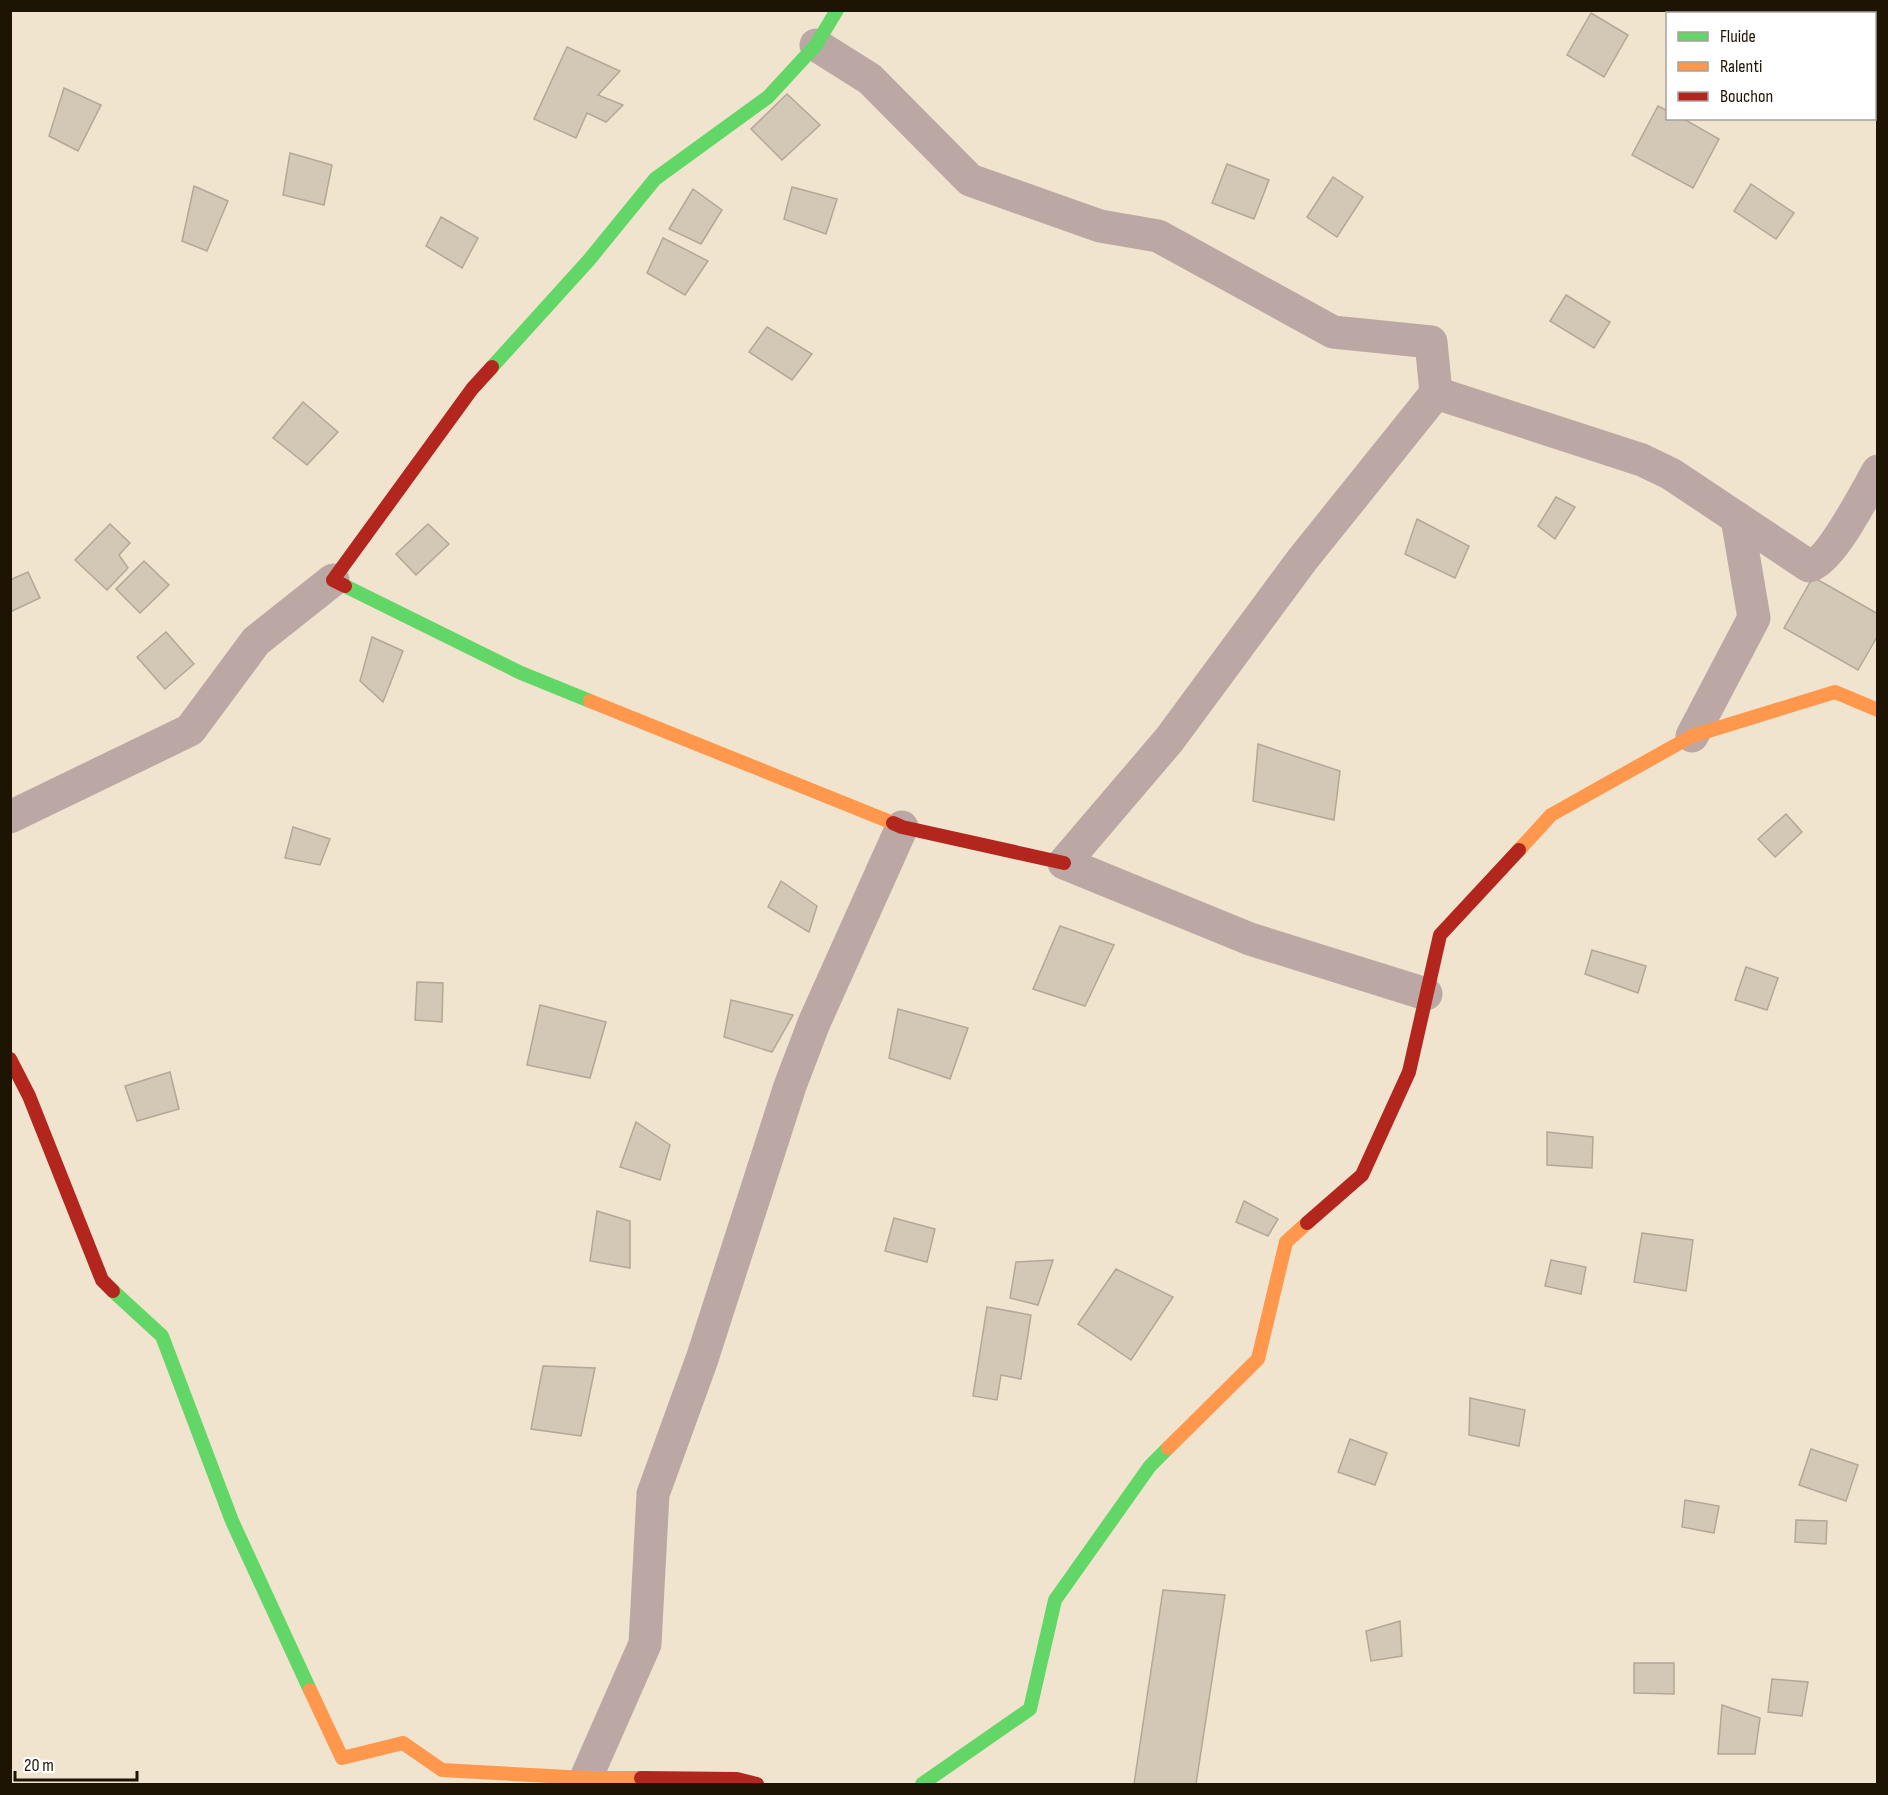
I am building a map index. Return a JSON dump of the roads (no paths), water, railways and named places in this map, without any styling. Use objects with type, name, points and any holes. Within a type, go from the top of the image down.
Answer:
[{"type":"street","points":[[10,818],[190,730],[256,641],[333,580],[472,389],[590,260],[655,179],[768,97],[816,45],[837,10]]},
{"type":"street","points":[[816,45],[870,79],[970,180],[1100,226],[1158,236],[1333,332],[1431,342],[1436,393],[1302,560],[1169,740],[1064,863]]},
{"type":"street","points":[[1436,393],[1642,459],[1671,474],[1809,566],[1815,565],[1827,555],[1878,471]]},
{"type":"street","points":[[1692,736],[1754,618],[1737,518]]},
{"type":"street","points":[[333,580],[521,673],[902,827],[1064,863],[1250,939],[1426,994]]},
{"type":"street","points":[[922,1785],[1030,1709],[1055,1600],[1150,1466],[1258,1359],[1286,1242],[1362,1175],[1408,1072],[1440,935],[1551,815],[1692,736],[1835,692],[1878,710]]},
{"type":"street","points":[[586,1778],[645,1644],[653,1494],[702,1359],[790,1086],[814,1023],[902,827]]},
{"type":"street","points":[[10,1059],[29,1096],[102,1280],[162,1336],[232,1521],[342,1758],[403,1743],[442,1770],[586,1778],[737,1779],[757,1785]]}]
